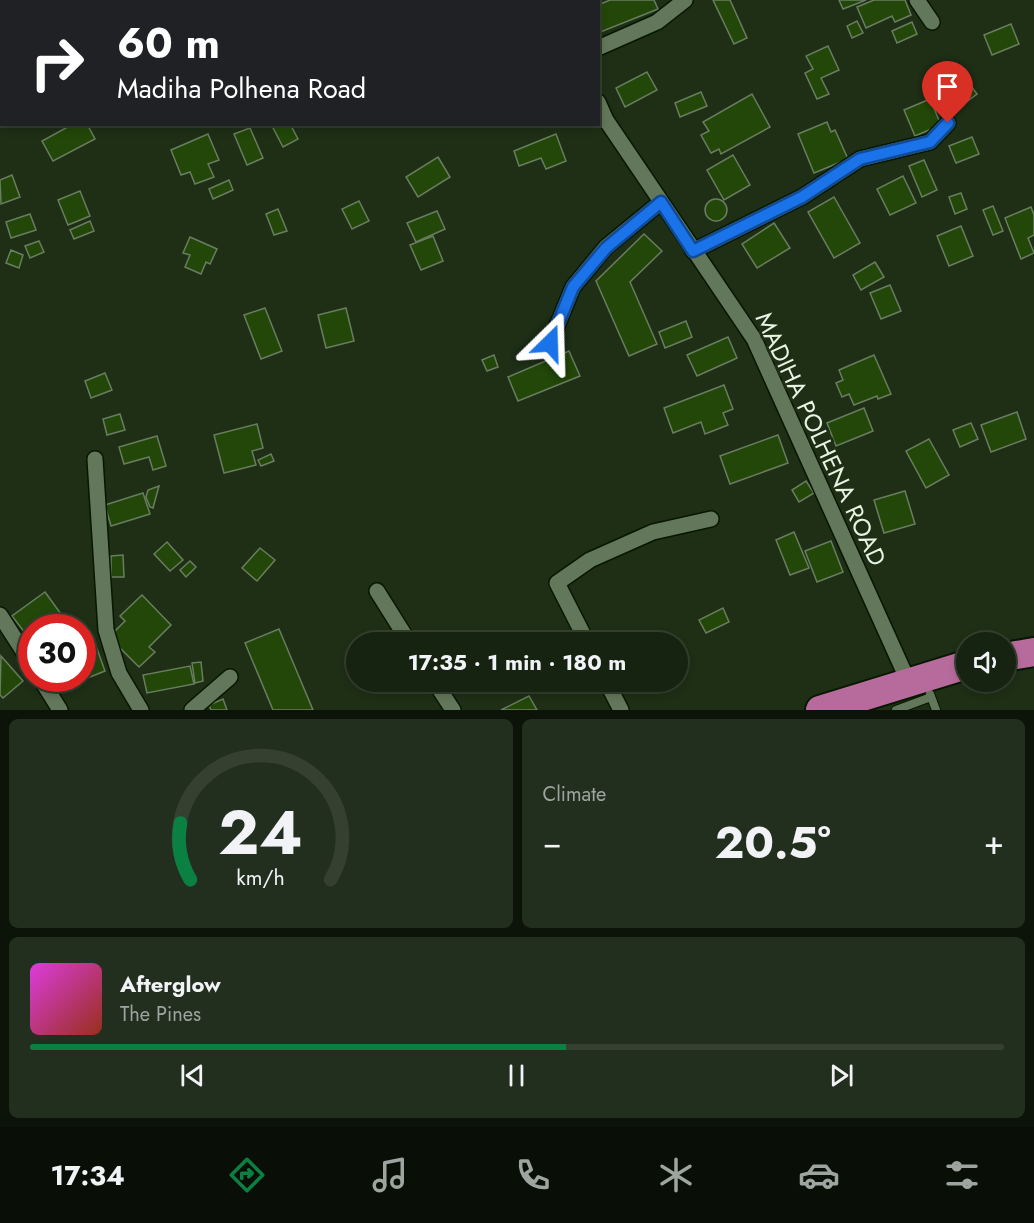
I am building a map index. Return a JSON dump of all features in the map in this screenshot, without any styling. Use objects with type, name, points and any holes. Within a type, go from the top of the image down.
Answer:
[{"type":"highway","points":[[1016,655],[1034,652]]},
{"type":"highway","points":[[820,710],[921,686],[956,670]]},
{"type":"street","points":[[600,47],[657,22],[686,0]]},
{"type":"street","points":[[917,0],[932,22]]},
{"type":"street","name":"MADIHA POLHENA ROAD","points":[[600,106],[606,120],[754,339],[921,686]]},
{"type":"street","points":[[693,251],[802,197],[860,159],[930,142],[948,123]]},
{"type":"street","points":[[550,343],[573,287],[606,248],[661,202]]},
{"type":"street","points":[[95,459],[106,630],[119,673],[141,710]]},
{"type":"street","points":[[582,632],[558,583],[590,560],[653,532],[711,519]]},
{"type":"street","points":[[377,591],[404,632]]},
{"type":"street","points":[[0,615],[18,643]]},
{"type":"street","points":[[192,710],[231,677]]},
{"type":"street","points":[[49,692],[60,710]]},
{"type":"street","points":[[441,692],[453,710]]},
{"type":"street","points":[[612,692],[621,710]]},
{"type":"lane","points":[[896,710],[921,686],[936,710]]},
{"type":"building","points":[[610,0],[654,0],[658,9],[600,32],[600,4]]},
{"type":"building","points":[[713,0],[730,0],[747,38],[734,44]]},
{"type":"building","points":[[839,0],[866,0],[843,9]]},
{"type":"building","points":[[874,0],[905,0],[911,15],[895,22],[892,16],[866,28],[857,7]]},
{"type":"building","points":[[857,21],[863,33],[852,38],[847,26]]},
{"type":"building","points":[[912,22],[917,34],[897,43],[892,31]]},
{"type":"building","points":[[1011,24],[1019,44],[992,55],[984,35]]},
{"type":"building","points":[[828,46],[839,70],[821,78],[829,94],[817,99],[805,73],[813,69],[806,56]]},
{"type":"building","points":[[958,68],[977,94],[958,108],[939,83]]},
{"type":"building","points":[[647,72],[657,90],[625,107],[616,88]]},
{"type":"building","points":[[701,92],[707,106],[680,117],[675,103]]},
{"type":"building","points":[[752,94],[770,127],[721,154],[719,149],[711,153],[701,135],[709,131],[703,122]]},
{"type":"building","points":[[930,99],[941,125],[915,136],[904,110]]},
{"type":"building","points":[[827,122],[831,132],[835,130],[848,159],[814,173],[798,134]]},
{"type":"building","points":[[69,126],[88,126],[95,139],[53,161],[42,141]]},
{"type":"building","points":[[272,126],[291,126],[298,139],[283,147]]},
{"type":"building","points":[[250,128],[263,158],[247,165],[234,134]]},
{"type":"building","points":[[208,134],[219,160],[208,164],[214,177],[195,184],[190,172],[181,175],[171,150]]},
{"type":"building","points":[[556,134],[566,161],[546,169],[541,158],[519,166],[514,151]]},
{"type":"building","points":[[972,137],[979,154],[956,163],[949,146]]},
{"type":"building","points":[[733,155],[750,185],[724,200],[707,170]]},
{"type":"building","points":[[438,157],[450,177],[418,197],[406,177]]},
{"type":"building","points":[[924,160],[937,190],[922,197],[909,166]]},
{"type":"building","points":[[12,175],[20,197],[1,204],[0,180]]},
{"type":"building","points":[[903,176],[916,203],[890,215],[877,189]]},
{"type":"building","points":[[229,180],[233,190],[213,199],[209,189]]},
{"type":"building","points":[[80,191],[90,216],[68,225],[58,200]]},
{"type":"building","points":[[961,193],[967,209],[955,214],[949,197]]},
{"type":"building","points":[[834,197],[860,243],[834,258],[808,212]]},
{"type":"building","points":[[716,199],[724,202],[727,210],[724,218],[716,221],[708,218],[705,210],[708,202]]},
{"type":"building","points":[[359,201],[369,221],[352,229],[342,209]]},
{"type":"building","points":[[993,206],[1003,231],[993,235],[983,210]]},
{"type":"building","points":[[1031,207],[1034,215],[1034,235],[1028,238],[1034,253],[1021,259],[1005,218]]},
{"type":"building","points":[[278,209],[287,231],[274,235],[266,214]]},
{"type":"building","points":[[437,211],[445,229],[416,242],[407,223]]},
{"type":"building","points":[[30,214],[36,230],[11,238],[6,222]]},
{"type":"building","points":[[90,221],[94,231],[74,239],[70,230]]},
{"type":"building","points":[[774,223],[790,248],[757,268],[742,244]]},
{"type":"building","points":[[961,226],[973,256],[949,266],[937,236]]},
{"type":"building","points":[[644,234],[662,251],[630,282],[657,344],[629,356],[596,281]]},
{"type":"building","points":[[433,236],[443,261],[421,270],[410,245]]},
{"type":"building","points":[[190,237],[217,249],[210,264],[206,262],[201,274],[185,267],[190,255],[183,253]]},
{"type":"building","points":[[39,241],[44,252],[30,258],[25,246]]},
{"type":"building","points":[[11,250],[23,255],[19,268],[6,263]]},
{"type":"building","points":[[875,262],[884,277],[861,290],[853,275]]},
{"type":"building","points":[[890,285],[901,311],[881,319],[870,293]]},
{"type":"building","points":[[265,308],[282,351],[261,359],[244,315]]},
{"type":"building","points":[[346,308],[354,341],[326,348],[318,315]]},
{"type":"building","points":[[686,321],[692,337],[665,348],[659,332]]},
{"type":"building","points":[[728,337],[737,358],[697,376],[687,355]]},
{"type":"building","points":[[569,351],[580,376],[518,401],[508,377]]},
{"type":"building","points":[[494,355],[498,367],[487,371],[482,360]]},
{"type":"building","points":[[874,355],[891,394],[878,399],[877,396],[854,405],[849,394],[842,397],[836,383],[843,380],[839,370]]},
{"type":"building","points":[[105,373],[112,390],[91,398],[85,381]]},
{"type":"building","points":[[724,385],[733,409],[723,413],[728,425],[705,434],[701,422],[673,433],[664,408]]},
{"type":"building","points":[[864,408],[873,431],[836,446],[827,423]]},
{"type":"building","points":[[1017,412],[1026,439],[991,452],[981,425]]},
{"type":"building","points":[[120,414],[125,430],[107,435],[103,419]]},
{"type":"building","points":[[971,423],[978,439],[960,447],[953,430]]},
{"type":"building","points":[[257,424],[263,448],[252,451],[256,465],[224,473],[214,435]]},
{"type":"building","points":[[778,435],[788,463],[730,484],[720,456]]},
{"type":"building","points":[[157,436],[166,466],[153,470],[149,457],[124,464],[119,447]]},
{"type":"building","points":[[929,439],[949,475],[926,488],[906,451]]},
{"type":"building","points":[[271,454],[274,461],[261,466],[258,460]]},
{"type":"building","points":[[806,481],[814,493],[799,502],[792,490]]},
{"type":"building","points":[[159,486],[153,508],[150,507],[146,497],[148,490]]},
{"type":"building","points":[[905,491],[915,524],[884,533],[874,500]]},
{"type":"building","points":[[143,493],[150,514],[111,526],[105,505]]},
{"type":"building","points":[[794,532],[809,568],[790,575],[776,540]]},
{"type":"building","points":[[831,541],[843,572],[817,582],[805,551]]},
{"type":"building","points":[[167,542],[183,560],[170,571],[154,554]]},
{"type":"building","points":[[260,548],[275,560],[257,581],[242,568]]},
{"type":"building","points":[[123,555],[124,577],[111,577],[111,556]]},
{"type":"building","points":[[190,561],[196,567],[186,577],[180,570]]},
{"type":"building","points":[[45,592],[61,614],[18,614],[18,624],[12,616]]},
{"type":"building","points":[[142,595],[171,625],[149,647],[155,652],[139,667],[109,637],[125,621],[120,616]]},
{"type":"building","points":[[723,608],[729,622],[706,633],[699,620]]},
{"type":"building","points":[[279,629],[313,710],[273,710],[245,643]]},
{"type":"building","points":[[96,646],[105,671],[96,675]]},
{"type":"building","points":[[1,656],[18,675],[18,685],[3,698],[0,695]]},
{"type":"building","points":[[201,662],[203,681],[195,683],[192,663]]},
{"type":"building","points":[[190,666],[194,684],[147,693],[143,675]]},
{"type":"building","points":[[529,696],[537,710],[501,710]]},
{"type":"building","points":[[223,699],[227,710],[211,710],[209,705]]},
{"type":"route","points":[[550,343],[573,287],[606,248],[661,202],[693,251],[802,197],[860,159],[930,142],[948,123]]}]
